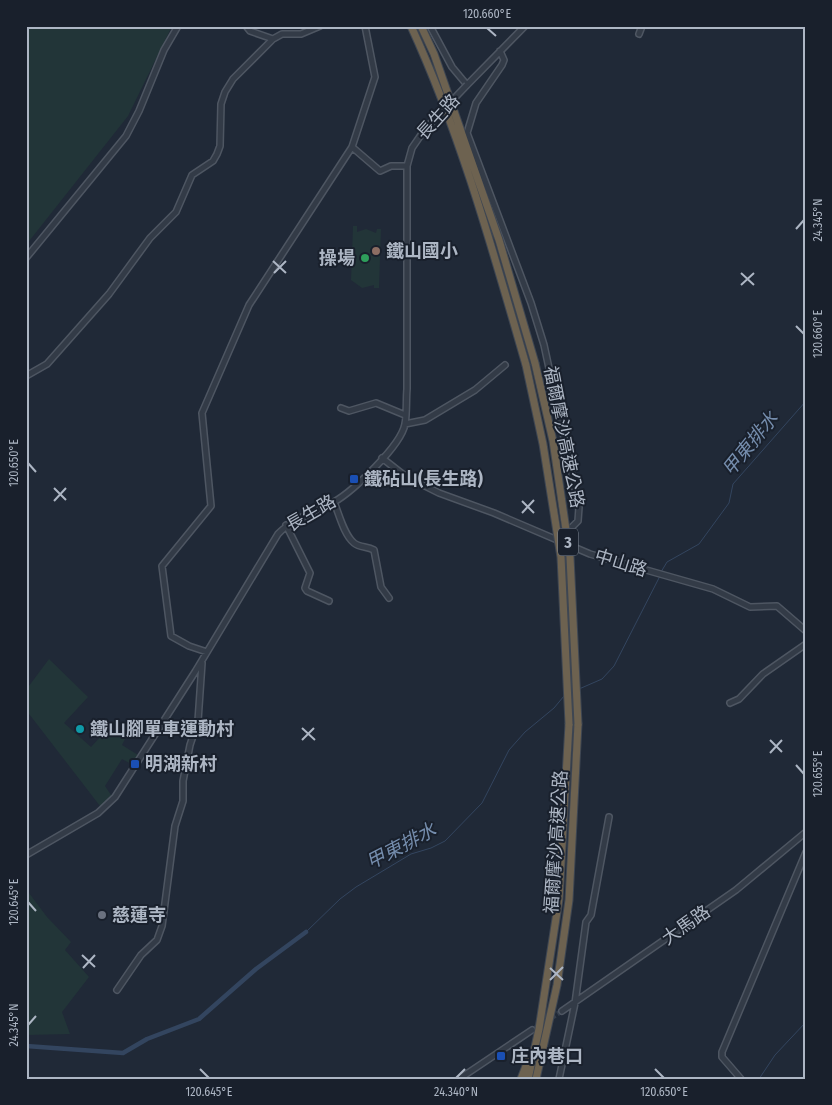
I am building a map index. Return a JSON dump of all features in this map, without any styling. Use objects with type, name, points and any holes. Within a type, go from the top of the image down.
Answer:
[{"type":"highway","name":"福爾摩沙高速公路","points":[[411,26],[454,132],[489,239],[526,365],[543,444],[561,557],[569,724],[559,899],[528,1079]]},
{"type":"highway","name":"福爾摩沙高速公路","points":[[421,26],[437,63],[499,240],[535,363],[553,441],[570,557],[578,724],[569,900],[557,985],[537,1079]]},
{"type":"highway","points":[[521,1079],[536,1030]]},
{"type":"street","points":[[26,258],[126,136],[139,111],[164,50],[178,26]]},
{"type":"street","points":[[246,26],[250,31],[273,39]]},
{"type":"street","points":[[26,376],[47,364],[109,294],[150,238],[176,212],[192,175],[213,161],[220,146],[221,104],[233,78],[273,39],[282,34],[301,34],[320,26]]},
{"type":"street","points":[[206,652],[189,646],[171,636],[162,566],[211,506],[202,413],[249,305],[352,148],[375,77],[365,26]]},
{"type":"street","points":[[430,26],[452,67],[468,85]]},
{"type":"street","name":"長生路","points":[[26,855],[98,813],[115,797],[202,660],[278,534],[286,525],[334,502],[353,488],[401,435],[405,424],[407,389],[407,166],[412,148],[425,129],[525,26]]},
{"type":"street","points":[[639,34],[642,26]]},
{"type":"street","points":[[500,50],[504,60],[476,102],[467,133],[531,303],[544,345],[579,506],[578,521],[571,528],[572,546]]},
{"type":"street","points":[[352,148],[380,171],[391,166],[407,166]]},
{"type":"street","points":[[405,424],[425,420],[475,390],[505,365]]},
{"type":"street","points":[[341,408],[349,411],[376,403],[405,415]]},
{"type":"street","name":"中山路","points":[[382,458],[406,476],[439,493],[590,554],[713,589],[750,607],[777,606],[806,631]]},
{"type":"street","points":[[334,502],[350,539],[358,546],[374,550],[381,587],[389,598]]},
{"type":"street","points":[[286,525],[310,574],[306,588],[307,591],[329,601]]},
{"type":"street","points":[[730,703],[739,699],[764,674],[806,644]]},
{"type":"street","points":[[117,990],[141,955],[157,940],[162,926],[175,826],[183,801],[183,781],[190,745],[198,721],[202,660]]},
{"type":"street","points":[[559,1079],[575,1002],[586,922],[591,915],[608,817]]},
{"type":"street","name":"大馬路","points":[[562,1011],[736,890],[806,832]]},
{"type":"street","points":[[741,1079],[722,1056],[722,1052],[806,852]]},
{"type":"street","points":[[459,1079],[536,1030]]},
{"type":"green space","points":[[26,26],[172,26],[128,116],[26,245]]},
{"type":"green space","points":[[353,226],[357,226],[357,232],[366,229],[376,233],[377,229],[381,229],[379,288],[374,288],[374,285],[362,288],[351,280]]},
{"type":"green space","name":"鐵山腳單車運動村","points":[[49,659],[88,697],[64,723],[91,747],[114,722],[127,735],[122,745],[138,755],[133,765],[122,759],[105,786],[111,795],[110,799],[100,806],[26,710],[26,690]]},
{"type":"green space","points":[[26,889],[47,917],[71,942],[65,950],[89,977],[62,1012],[70,1034],[26,1035]]},
{"type":"waterway","name":"甲東排水","points":[[661,572],[667,562],[699,544],[729,503],[733,484],[806,401]]},
{"type":"waterway","name":"甲東排水","points":[[579,689],[602,679],[614,666],[660,576]]},
{"type":"waterway","name":"甲東排水","points":[[306,932],[340,899],[356,887],[411,854],[431,848],[445,841],[482,803],[509,750],[525,732],[554,708],[564,696]]},
{"type":"waterway","name":"甲東排水","points":[[26,1046],[123,1053],[147,1039],[199,1019],[256,969],[306,932]]},
{"type":"waterway","points":[[759,1079],[775,1055],[806,1022]]},
{"type":"tunnel","points":[[532,1030],[562,1011]]},
{"type":"place","name":"鐵山國小","points":[[376,251]]},
{"type":"place","name":"操場","points":[[365,258]]},
{"type":"place","name":"鐵砧山(長生路)","points":[[354,479]]},
{"type":"place","name":"鐵山腳單車運動村","points":[[80,729]]},
{"type":"place","name":"明湖新村","points":[[135,764]]},
{"type":"place","name":"慈蓮寺","points":[[102,915]]},
{"type":"place","name":"庄內巷口","points":[[501,1056]]}]
